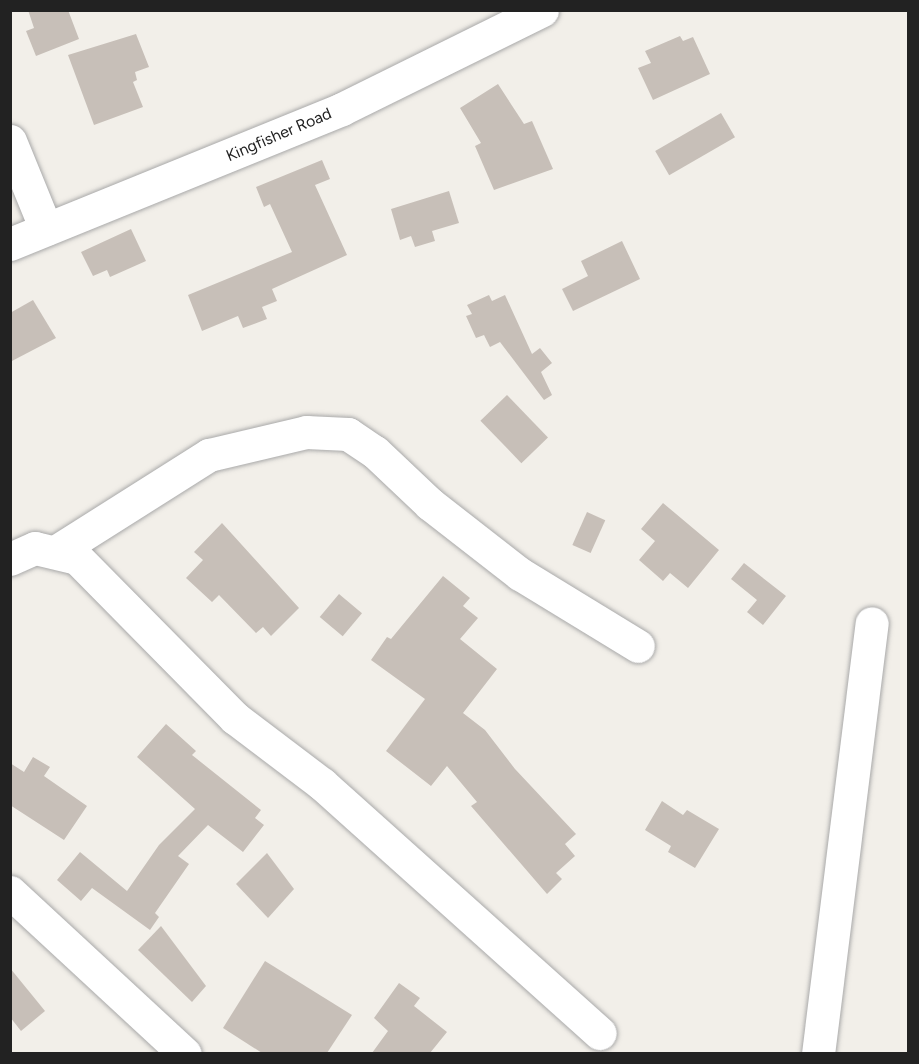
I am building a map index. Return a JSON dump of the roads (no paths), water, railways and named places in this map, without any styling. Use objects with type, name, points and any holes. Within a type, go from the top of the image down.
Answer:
[{"type":"street","name":"Kingfisher Road","points":[[10,244],[342,109],[542,10]]},
{"type":"street","points":[[10,141],[46,229]]},
{"type":"street","points":[[57,551],[209,455],[306,432],[348,434],[375,452],[430,504],[520,574],[638,646]]},
{"type":"street","points":[[10,559],[35,548],[57,551],[77,558],[102,579],[235,718],[322,784],[600,1033]]},
{"type":"street","points":[[818,1053],[872,623]]},
{"type":"street","points":[[10,892],[185,1053]]}]
